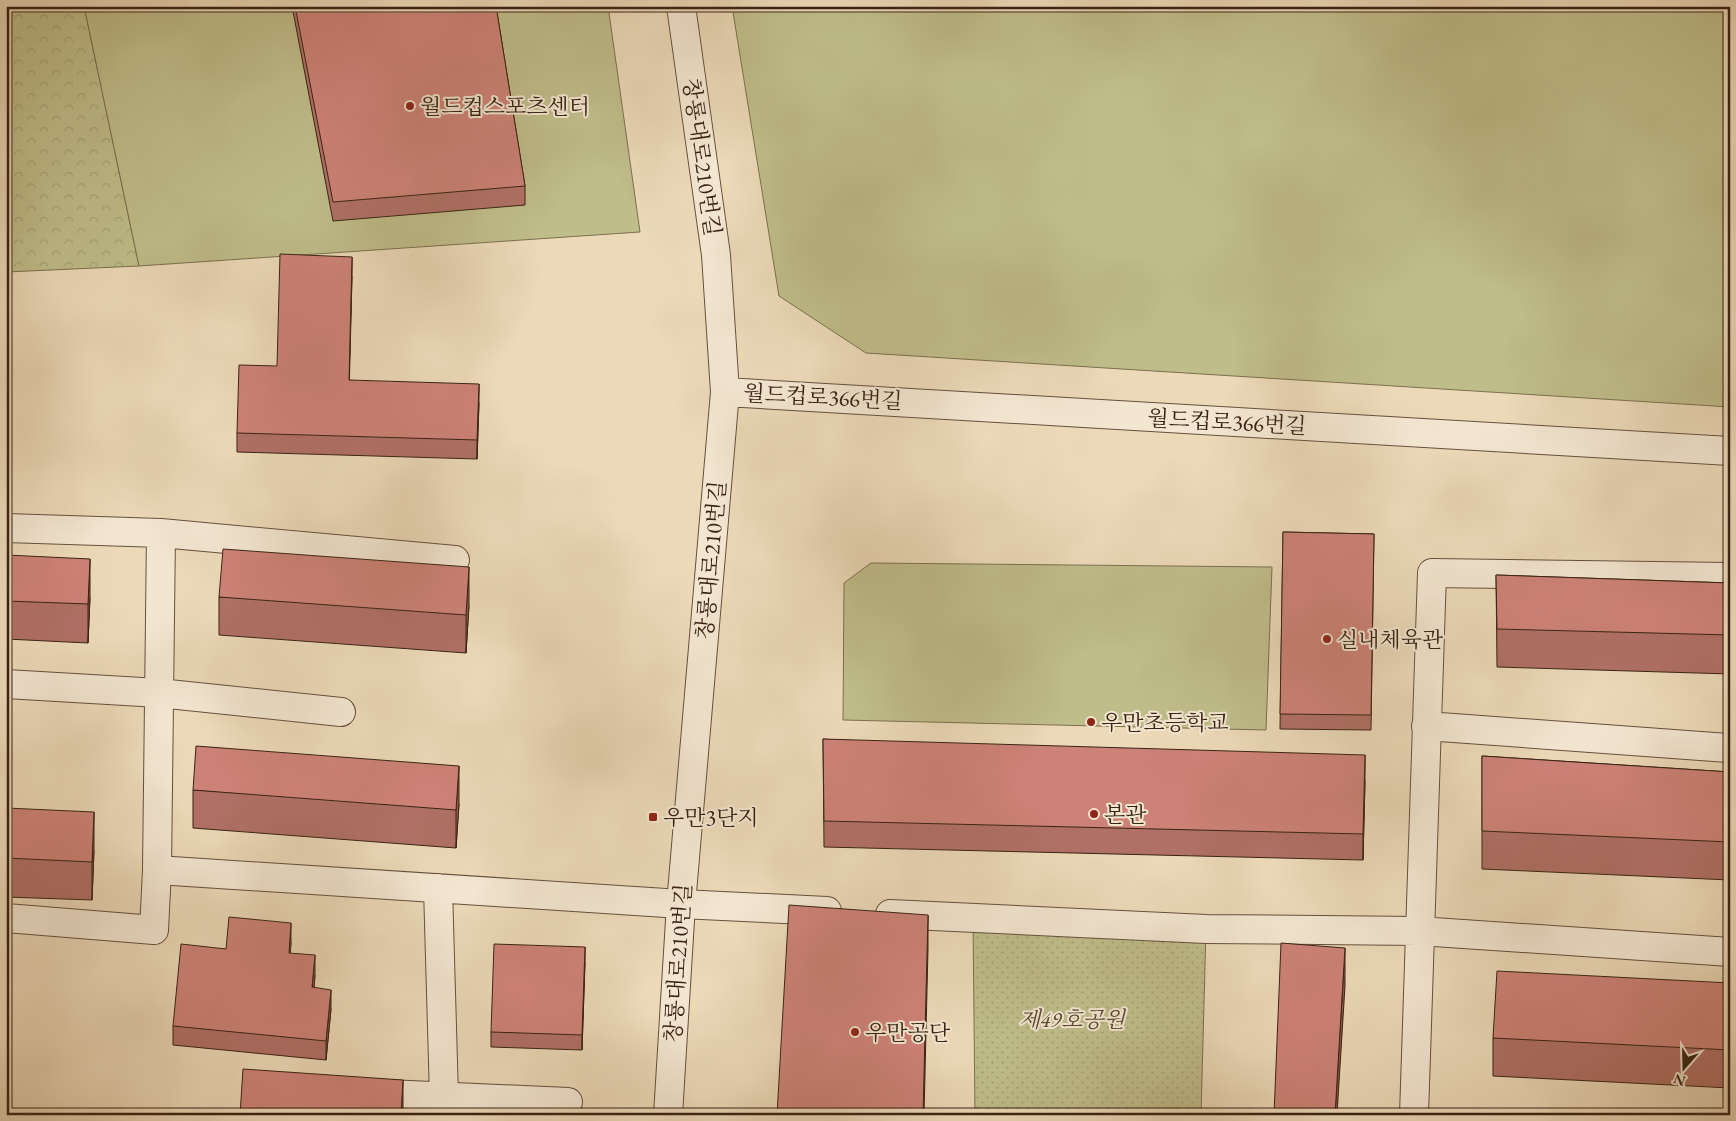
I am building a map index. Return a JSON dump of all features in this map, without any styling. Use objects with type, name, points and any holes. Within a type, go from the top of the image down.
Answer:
[{"type":"street","name":"창룡대로210번길","points":[[668,1115],[681,904],[725,392],[716,255],[681,6]]},
{"type":"street","name":"월드컵로366번길","points":[[725,392],[1730,451]]},
{"type":"street","points":[[6,528],[161,533],[456,560]]},
{"type":"street","points":[[6,918],[154,930],[157,870],[161,533]]},
{"type":"street","points":[[1414,1115],[1432,573],[1730,577]]},
{"type":"street","points":[[6,684],[159,693],[341,712]]},
{"type":"street","points":[[1426,726],[1728,748]]},
{"type":"street","points":[[157,870],[681,904],[1206,929],[1419,931],[1730,952]]},
{"type":"street","points":[[438,888],[444,1098]]},
{"type":"street","points":[[339,1091],[444,1098],[568,1102]]},
{"type":"green space","points":[[6,6],[84,6],[139,266],[6,272]]},
{"type":"green space","points":[[84,6],[608,6],[640,232],[139,266]]},
{"type":"green space","points":[[732,6],[1730,6],[1730,407],[866,353],[779,296]]},
{"type":"green space","points":[[871,563],[1272,567],[1266,730],[843,720],[844,583]]},
{"type":"green space","name":"제49호공원","points":[[973,918],[1206,929],[1201,1115],[975,1115]]},
{"type":"building","name":"월드컵스포츠센터","points":[[295,6],[496,6],[525,186],[333,202]]},
{"type":"building","points":[[280,254],[352,257],[349,380],[479,384],[477,440],[237,433],[239,365],[277,366]]},
{"type":"building","name":"실내체육관","points":[[1283,532],[1374,534],[1371,715],[1280,714]]},
{"type":"building","points":[[223,549],[469,567],[466,615],[219,597]]},
{"type":"building","points":[[6,555],[90,559],[88,604],[6,601]]},
{"type":"building","points":[[1496,575],[1730,583],[1730,635],[1497,629]]},
{"type":"building","name":"본관","points":[[823,739],[1365,755],[1363,834],[824,821]]},
{"type":"building","points":[[196,746],[459,766],[456,810],[193,790]]},
{"type":"building","points":[[1482,756],[1730,772],[1730,842],[1482,831]]},
{"type":"building","points":[[6,808],[94,812],[92,862],[6,858]]},
{"type":"building","name":"우만공단","points":[[789,905],[928,915],[923,1115],[777,1115]]},
{"type":"building","points":[[229,917],[291,923],[289,953],[315,955],[312,987],[331,990],[326,1041],[173,1026],[181,944],[226,949]]},
{"type":"building","points":[[1281,943],[1345,948],[1335,1115],[1274,1115]]},
{"type":"building","points":[[494,944],[585,947],[582,1035],[491,1032]]},
{"type":"building","points":[[1497,971],[1730,983],[1730,1050],[1493,1038]]},
{"type":"building","points":[[243,1069],[403,1080],[401,1115],[240,1115]]},
{"type":"place","name":"월드컵스포츠센터","points":[[410,106]]},
{"type":"place","name":"실내체육관","points":[[1327,639]]},
{"type":"place","name":"우만초등학교","points":[[1091,722]]},
{"type":"place","name":"본관","points":[[1094,814]]},
{"type":"place","name":"우만3단지","points":[[653,817]]},
{"type":"place","name":"우만공단","points":[[855,1032]]}]
